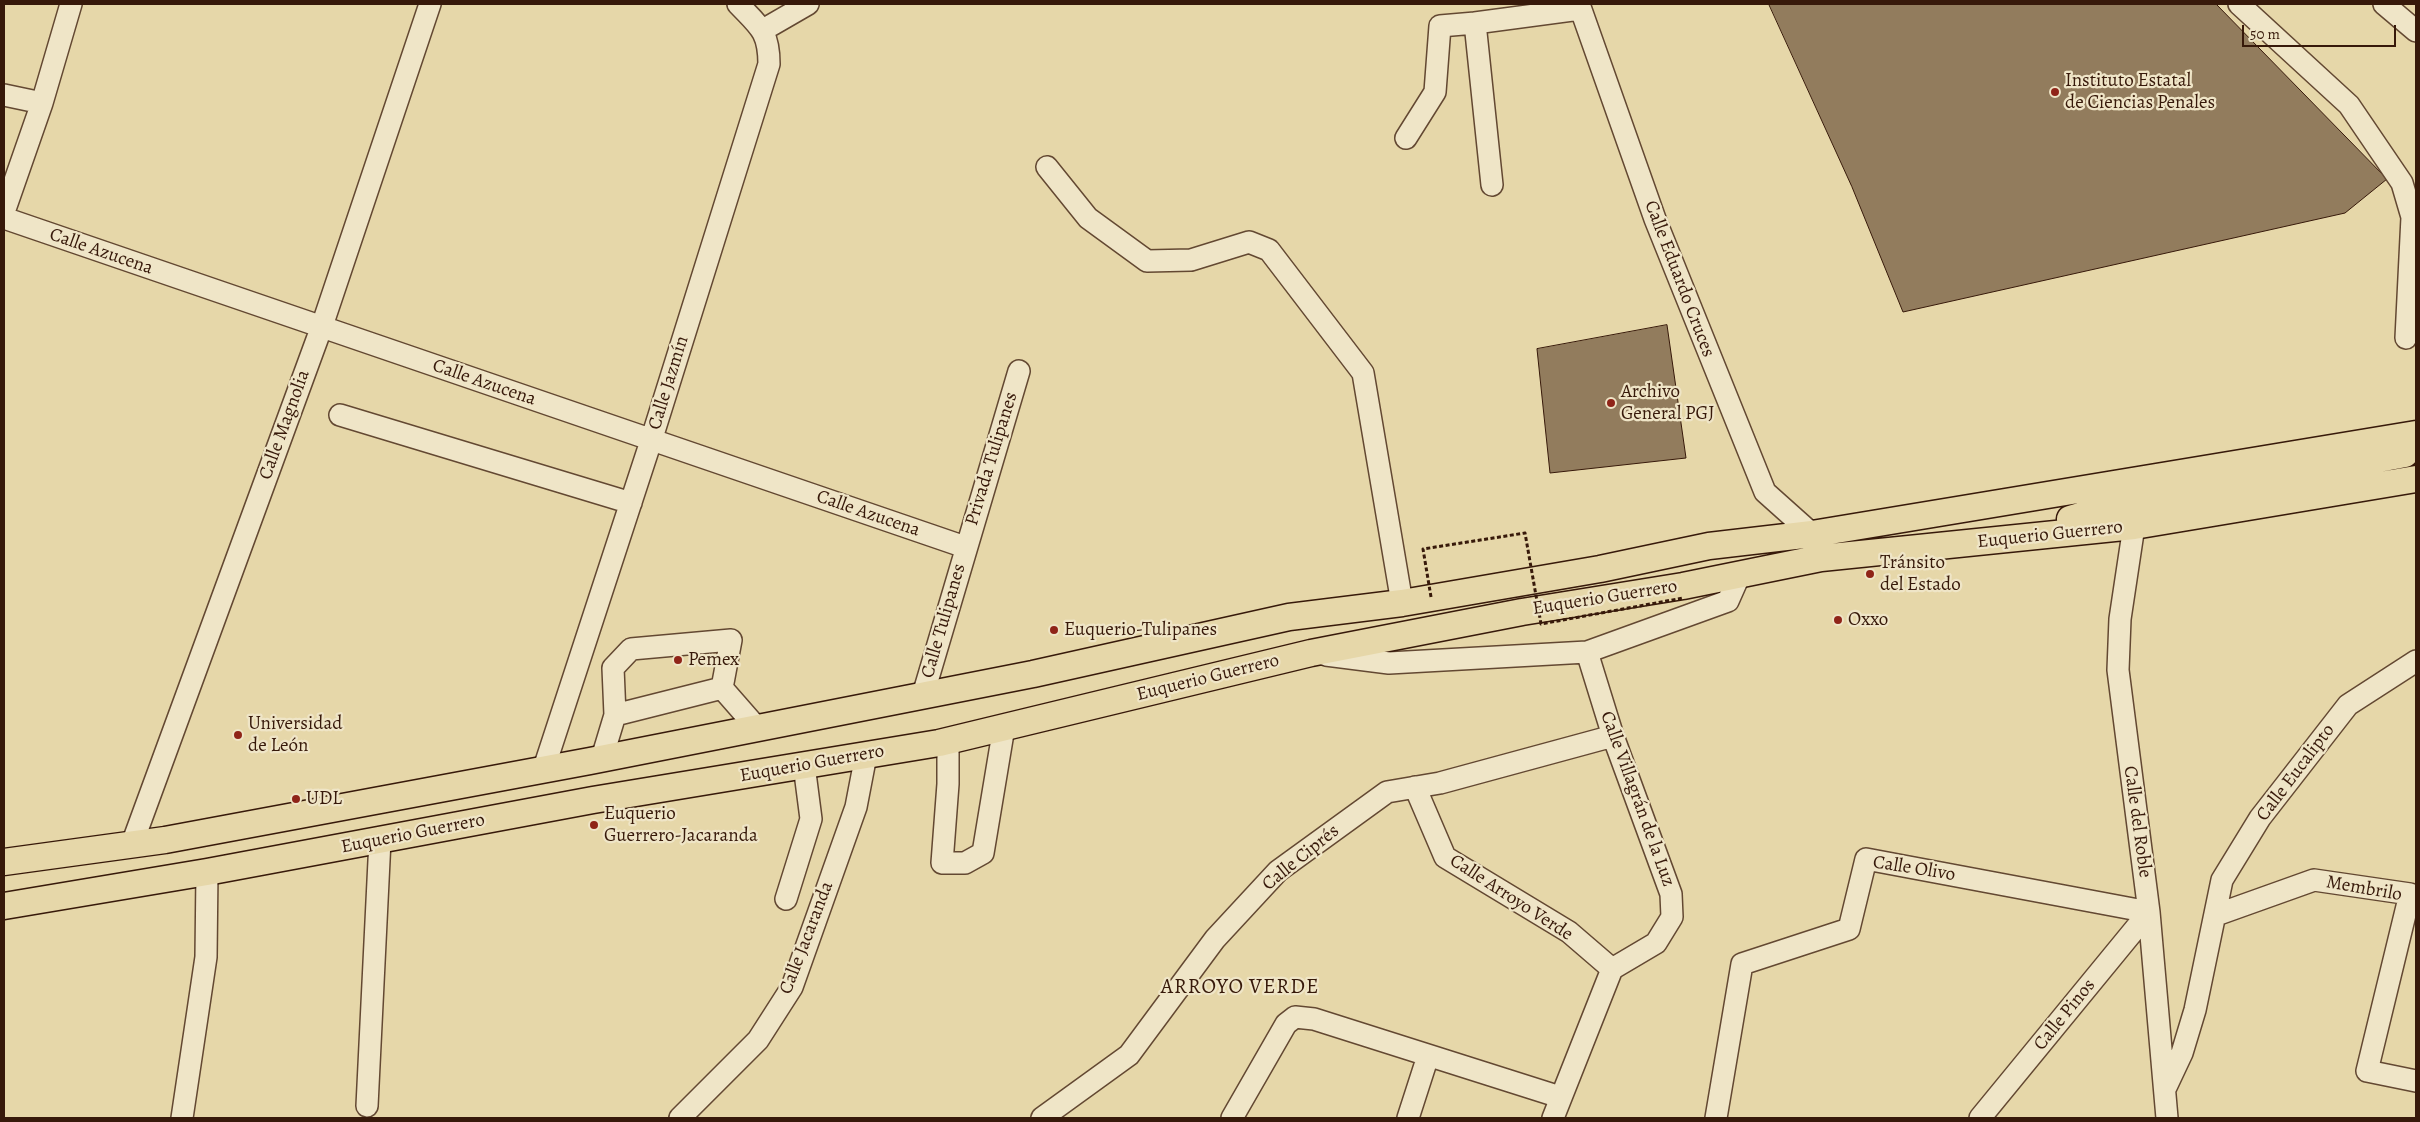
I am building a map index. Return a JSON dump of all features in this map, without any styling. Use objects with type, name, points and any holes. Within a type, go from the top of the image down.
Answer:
[{"type":"main road","name":"Euquerio Guerrero","points":[[4,862],[165,840],[602,758],[1033,674],[1289,617],[1402,603],[1600,569],[1709,546],[1812,534],[2416,434]]},
{"type":"main road","points":[[2005,539],[2087,514],[2416,451]]},
{"type":"main road","name":"Euquerio Guerrero","points":[[4,906],[207,872],[593,800],[948,740],[1311,653],[1522,612],[1682,586],[1821,558],[2134,526],[2416,480]]},
{"type":"street","points":[[4,212],[42,103],[70,4]]},
{"type":"street","name":"Calle Magnolia","points":[[132,844],[322,326],[430,4]]},
{"type":"street","points":[[738,4],[764,30],[808,4]]},
{"type":"street","points":[[2239,4],[2349,105],[2402,183],[2412,217],[2410,324]]},
{"type":"street","points":[[2384,4],[2416,31]]},
{"type":"street","points":[[1406,138],[1435,92],[1440,26],[1475,23],[1579,6]]},
{"type":"street","name":"Calle Eduardo Cruces","points":[[1579,6],[1655,219],[1764,492],[1812,534]]},
{"type":"street","points":[[1475,23],[1492,185]]},
{"type":"street","name":"Calle Jazmín","points":[[544,768],[651,441],[769,64],[769,49],[764,30]]},
{"type":"street","points":[[4,94],[42,103]]},
{"type":"street","points":[[1047,167],[1088,218],[1147,261],[1190,260],[1249,242],[1269,250],[1364,373],[1402,603]]},
{"type":"street","name":"Calle Azucena","points":[[4,218],[322,326],[651,441],[965,546]]},
{"type":"street","name":"Privada Tulipanes","points":[[965,546],[1019,371]]},
{"type":"street","points":[[340,415],[631,503]]},
{"type":"street","name":"Calle del Roble","points":[[2134,526],[2120,619],[2118,670],[2149,912],[2167,1118]]},
{"type":"street","name":"Calle Tulipanes","points":[[923,695],[965,546]]},
{"type":"street","points":[[1311,653],[1390,662],[1587,652],[1728,601],[1740,574]]},
{"type":"street","points":[[602,758],[615,715],[613,668],[631,649],[731,640],[722,688]]},
{"type":"street","name":"Calle Villagrán de la Luz","points":[[1587,652],[1613,736],[1671,894],[1672,917],[1656,943],[1612,969]]},
{"type":"street","name":"Calle Eucalipto","points":[[2165,1090],[2182,1053],[2195,1010],[2222,880],[2256,826],[2348,705],[2416,661]]},
{"type":"street","points":[[615,715],[722,688]]},
{"type":"street","points":[[722,688],[757,728]]},
{"type":"street","points":[[948,740],[948,784],[942,863],[965,863],[983,853],[1004,727]]},
{"type":"street","name":"Calle Ciprés","points":[[1042,1118],[1129,1054],[1214,939],[1278,871],[1387,792],[1440,784],[1613,736]]},
{"type":"street","name":"Calle Jacaranda","points":[[680,1118],[758,1040],[792,987],[856,807],[866,755]]},
{"type":"street","points":[[786,899],[811,819],[804,765]]},
{"type":"street","name":"Calle Arroyo Verde","points":[[1415,787],[1445,857],[1569,932],[1612,969]]},
{"type":"street","points":[[367,1106],[380,840]]},
{"type":"street","name":"Calle Olivo","points":[[1716,1118],[1742,964],[1849,929],[1866,859],[2149,912]]},
{"type":"street","points":[[182,1118],[206,958],[207,872]]},
{"type":"street","name":"Membrilo","points":[[2216,915],[2314,880],[2410,894],[2367,1070],[2416,1081]]},
{"type":"street","name":"Calle Pinos","points":[[1980,1118],[2149,912]]},
{"type":"street","points":[[1553,1118],[1560,1097],[1584,1045],[1612,969]]},
{"type":"street","points":[[1232,1118],[1286,1024],[1295,1017],[1314,1019],[1560,1097]]},
{"type":"street","points":[[1408,1118],[1428,1056]]},
{"type":"path","points":[[1431,597],[1424,549],[1525,533],[1541,624],[1683,598]]},
{"type":"building","name":"Instituto Estatal de Ciencias Penales","points":[[1769,4],[2216,4],[2387,179],[2345,213],[1903,312],[1852,187]]},
{"type":"building","name":"Archivo General PGJ","points":[[1667,325],[1686,458],[1550,473],[1537,349]]},
{"type":"place","name":"Instituto Estatal de Ciencias Penales","points":[[2055,92]]},
{"type":"place","name":"Archivo General PGJ","points":[[1611,403]]},
{"type":"place","name":"Tránsito del Estado","points":[[1870,574]]},
{"type":"place","name":"Oxxo","points":[[1838,620]]},
{"type":"place","name":"Euquerio-Tulipanes","points":[[1054,630]]},
{"type":"place","name":"Pemex","points":[[678,660]]},
{"type":"place","name":"Universidad de León","points":[[238,735]]},
{"type":"place","name":"UDL","points":[[296,799]]},
{"type":"place","name":"Euquerio Guerrero-Jacaranda","points":[[594,825]]},
{"type":"district","name":"ARROYO VERDE","points":[[1240,988]]}]
